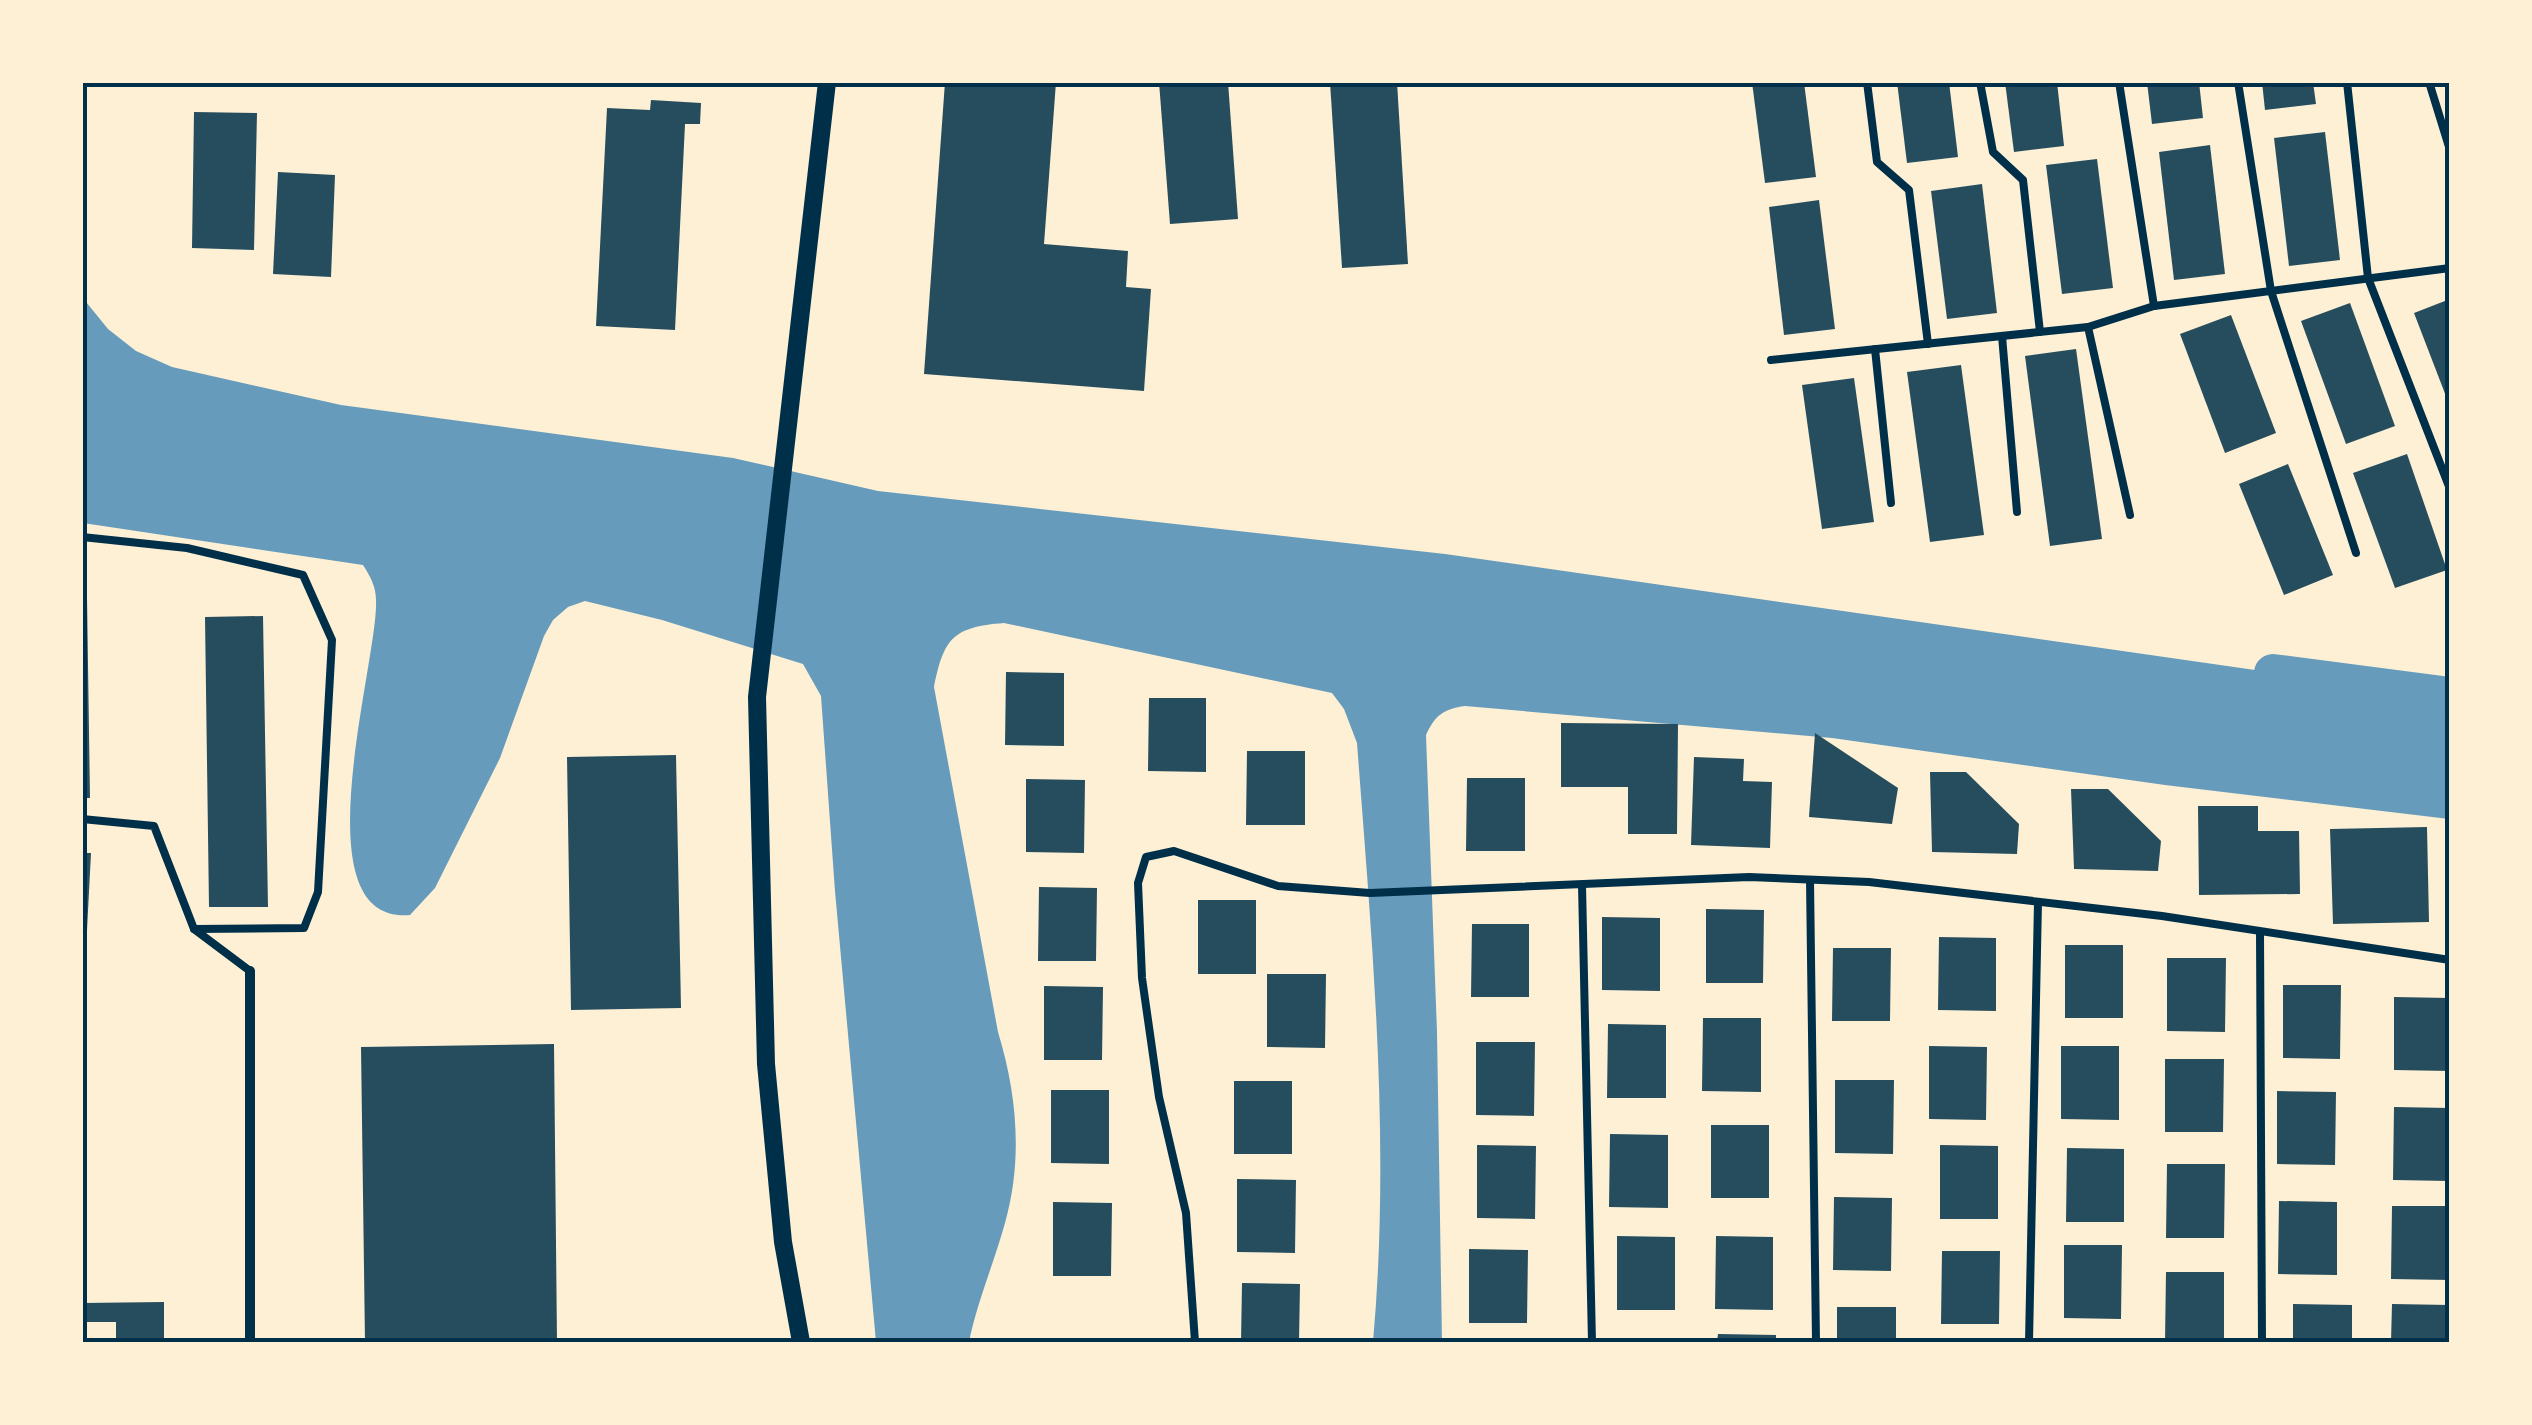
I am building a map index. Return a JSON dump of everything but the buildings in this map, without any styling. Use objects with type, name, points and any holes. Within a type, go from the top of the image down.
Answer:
[{"type":"street","points":[[801,1342],[782,1242],[766,1064],[757,697],[827,82]]},
{"type":"street","points":[[250,971],[250,1342]]},
{"type":"lane","points":[[1867,82],[1877,162],[1909,190],[1928,344]]},
{"type":"lane","points":[[1980,82],[1993,152],[2023,180],[2040,332]]},
{"type":"lane","points":[[2119,82],[2154,306]]},
{"type":"lane","points":[[2238,82],[2271,291],[2356,554]]},
{"type":"lane","points":[[2347,82],[2368,278],[2450,489]]},
{"type":"lane","points":[[2428,82],[2450,150]]},
{"type":"lane","points":[[1771,360],[2088,328],[2154,306],[2450,268]]},
{"type":"lane","points":[[2088,328],[2130,515]]},
{"type":"lane","points":[[2002,336],[2017,512]]},
{"type":"lane","points":[[1875,349],[1891,503]]},
{"type":"lane","points":[[82,537],[186,548],[303,575],[332,640],[318,892],[304,928],[194,929]]},
{"type":"lane","points":[[82,819],[154,826],[194,929],[250,971]]},
{"type":"lane","points":[[1195,1342],[1186,1213],[1160,1097],[1142,978],[1138,883],[1146,857],[1174,851],[1278,886],[1370,893],[1749,878],[1869,882],[2162,916],[2450,960]]},
{"type":"lane","points":[[1810,880],[1816,1342]]},
{"type":"lane","points":[[1582,885],[1592,1342]]},
{"type":"lane","points":[[2029,1342],[2038,902]]},
{"type":"lane","points":[[2260,932],[2262,1342]]},
{"type":"water","points":[[82,297],[108,329],[136,351],[172,367],[341,405],[733,458],[878,491],[1445,554],[2353,684],[2449,694],[2449,819],[2165,785],[1832,738],[1465,706],[1446,711],[1426,735],[1437,1032],[1442,1342],[1373,1342],[1380,1192],[1377,1042],[1357,743],[1344,709],[1332,693],[1004,623],[973,628],[953,638],[947,647],[934,687],[1010,1079],[1016,1151],[1011,1199],[969,1342],[876,1342],[821,696],[803,664],[662,620],[585,601],[568,607],[553,620],[544,636],[500,758],[435,888],[410,915],[376,907],[357,878],[350,836],[358,729],[374,631],[376,595],[370,577],[363,565],[83,523]]},
{"type":"waterway","points":[[2273,673],[2450,696]]}]
